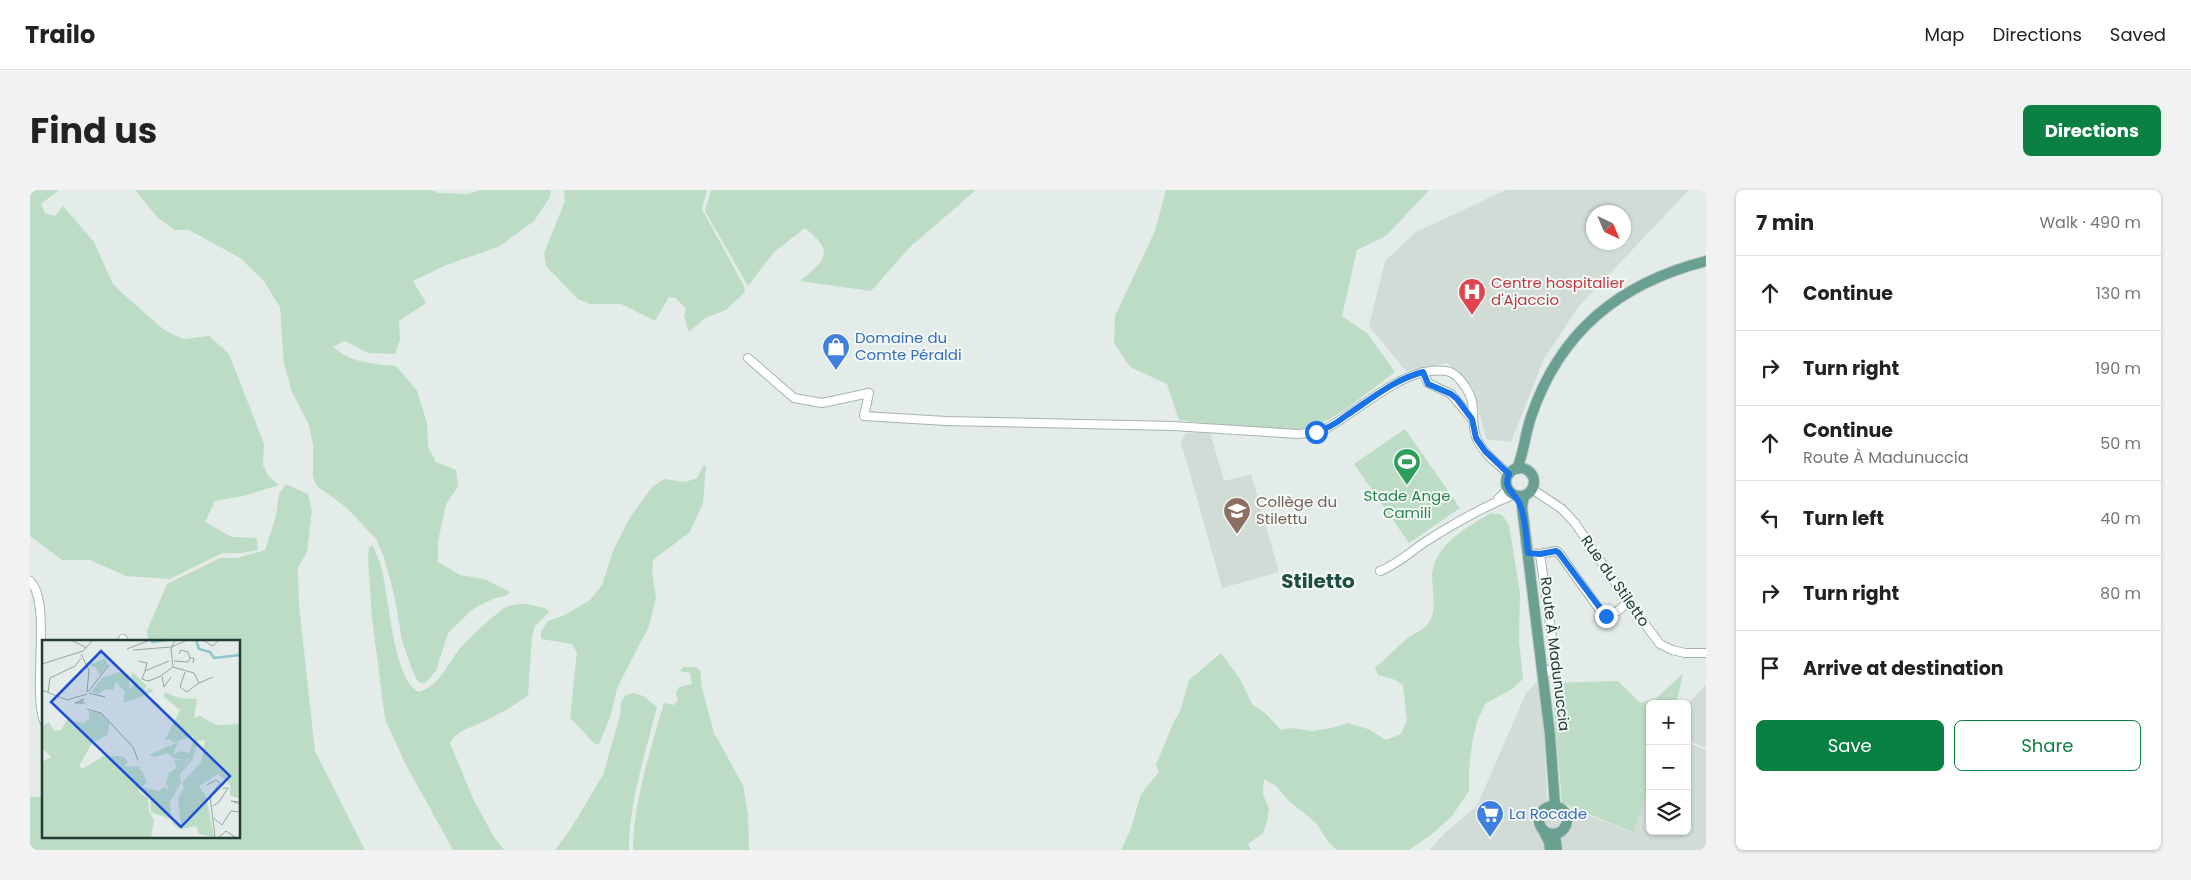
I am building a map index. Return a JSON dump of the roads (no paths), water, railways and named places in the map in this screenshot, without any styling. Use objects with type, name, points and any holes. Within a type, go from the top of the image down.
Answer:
[{"type":"main road","points":[[1517,471],[1534,480],[1532,489],[1515,494],[1506,481],[1517,471],[1531,418],[1543,389],[1556,363],[1572,340],[1608,305],[1627,292],[1678,268],[1706,261]]},
{"type":"main road","name":"Route À Madunuccia","points":[[1515,494],[1522,507],[1528,553],[1550,735],[1555,805]]},
{"type":"main road","points":[[1542,829],[1548,833],[1555,834],[1566,827],[1568,820],[1566,813],[1555,805],[1544,809],[1540,813],[1539,819],[1542,829],[1549,842],[1550,850]]},
{"type":"main road","points":[[1555,834],[1557,850]]},
{"type":"street","points":[[748,358],[794,398],[822,403],[869,393],[864,416],[1173,426],[1298,434],[1316,432],[1327,428],[1404,378],[1423,372],[1450,372],[1460,379],[1472,402],[1472,419],[1476,438],[1485,451],[1517,471]]},
{"type":"street","points":[[1423,372],[1428,384],[1451,394],[1472,419]]},
{"type":"street","name":"Rue du Stiletto","points":[[1532,489],[1562,508],[1660,644],[1672,650],[1685,653],[1706,653]]},
{"type":"street","points":[[1380,571],[1400,562],[1428,540],[1495,502],[1515,494]]},
{"type":"street","points":[[1528,553],[1540,554],[1556,551],[1559,553],[1606,616],[1611,615],[1628,602]]},
{"type":"street","points":[[1540,554],[1556,665],[1543,674]]},
{"type":"street","points":[[30,581],[34,584],[39,605],[39,688],[42,716]]},
{"type":"place","name":"Centre hospitalier d'Ajaccio","points":[[1472,316]]},
{"type":"place","name":"Domaine du Comte Péraldi","points":[[836,371]]},
{"type":"place","name":"Stade Ange Camili","points":[[1407,486]]},
{"type":"place","name":"Collège du Stilettu","points":[[1237,535]]},
{"type":"place","name":"La Rocade","points":[[1490,838]]},
{"type":"district","name":"Stiletto","points":[[1318,581]]}]
